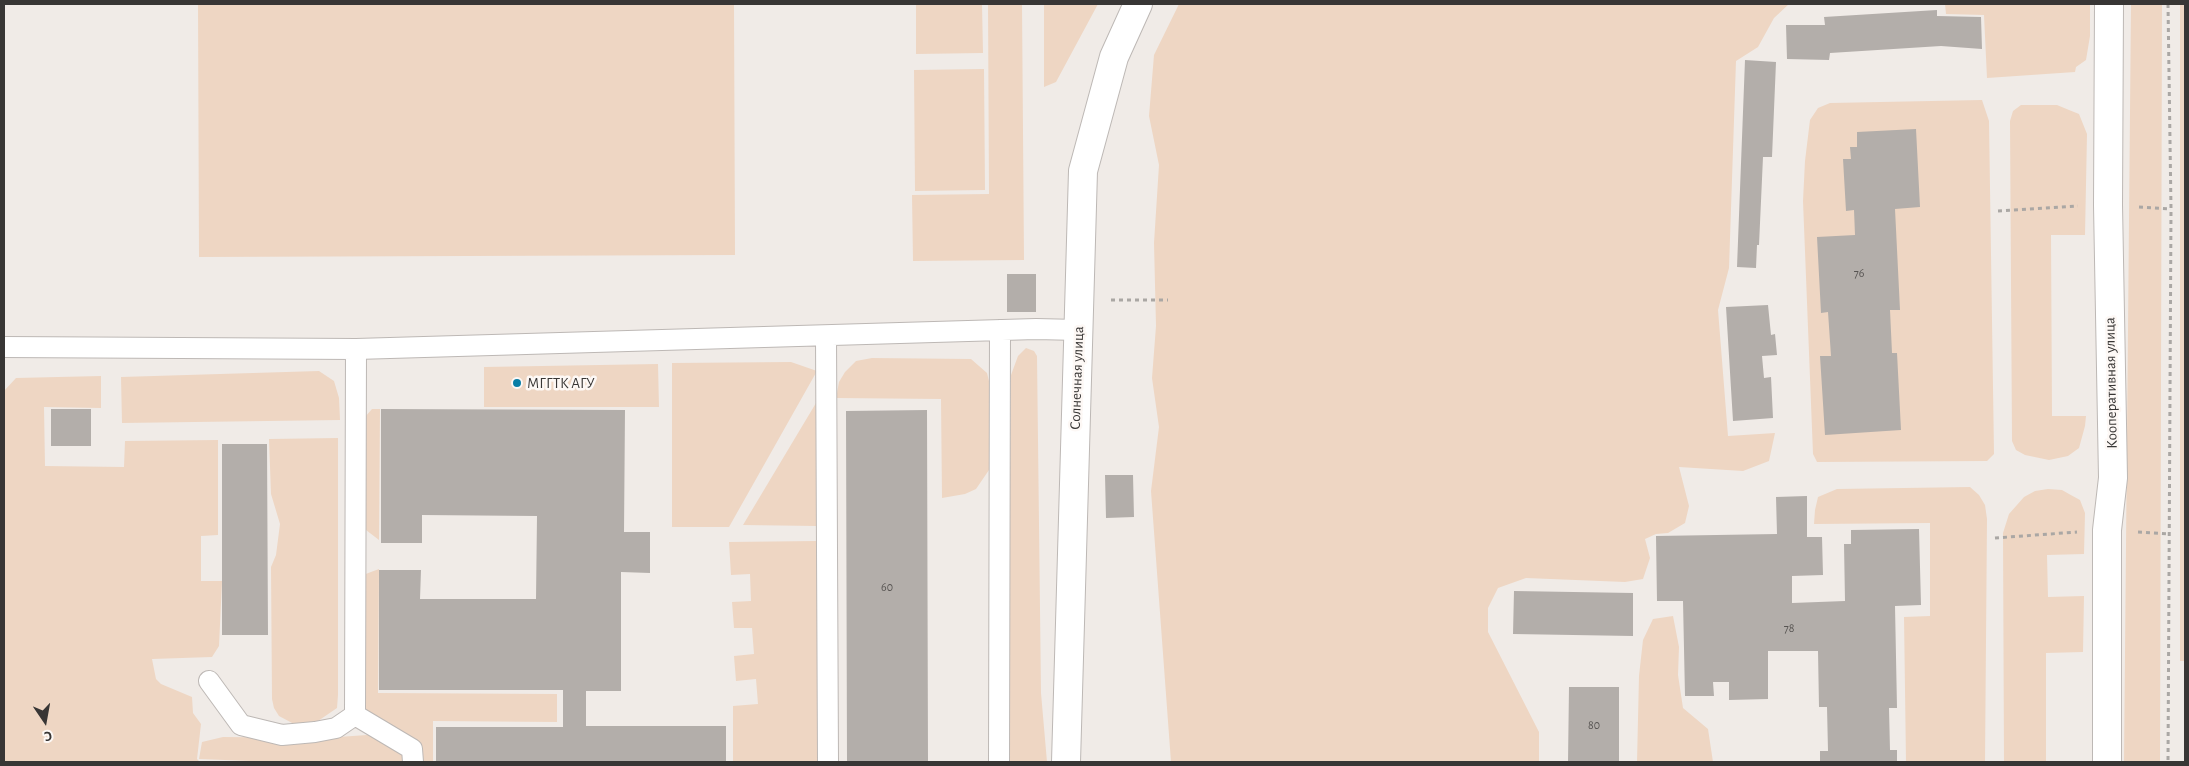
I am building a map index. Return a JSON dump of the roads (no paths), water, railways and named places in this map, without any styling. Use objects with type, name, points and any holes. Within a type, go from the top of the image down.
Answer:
[{"type":"street","name":"Солнечная улица","points":[[1066,762],[1083,171],[1114,57],[1138,4]]},
{"type":"street","name":"Кооперативная улица","points":[[2107,762],[2107,530],[2113,478],[2108,205],[2109,4]]},
{"type":"lane","points":[[4,347],[356,349],[1000,330],[1078,330]]},
{"type":"lane","points":[[999,762],[1000,330]]},
{"type":"lane","points":[[826,336],[828,762]]},
{"type":"lane","points":[[355,715],[356,349]]},
{"type":"lane","points":[[209,681],[241,725],[282,735],[336,728],[355,715]]},
{"type":"lane","points":[[355,715],[412,749],[413,762]]},
{"type":"place","name":"МГГТК АГУ","points":[[517,383]]}]
